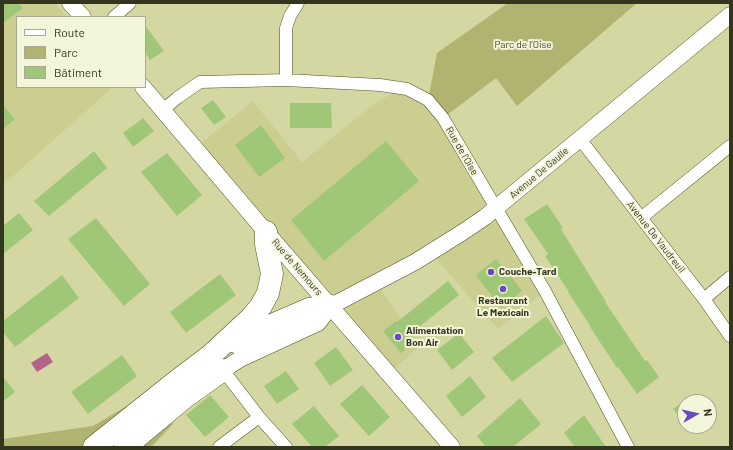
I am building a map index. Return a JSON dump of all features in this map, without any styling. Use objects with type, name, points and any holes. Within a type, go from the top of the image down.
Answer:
[{"type":"highway","points":[[124,447],[185,397],[217,363],[261,306],[268,293],[272,274],[266,244],[266,232]]},
{"type":"highway","points":[[94,447],[178,380],[217,363],[258,331],[309,309],[331,306]]},
{"type":"street","points":[[70,3],[82,16]]},
{"type":"street","points":[[115,16],[130,3]]},
{"type":"street","points":[[286,80],[286,28],[290,16],[298,3]]},
{"type":"street","name":"Avenue De Gaulle","points":[[331,306],[431,252],[496,209],[730,16]]},
{"type":"street","name":"Rue de l'Oise","points":[[163,110],[176,98],[200,82],[286,80],[380,85],[407,89],[428,100],[443,118],[545,291],[628,447]]},
{"type":"street","name":"Rue de Nemours","points":[[144,88],[452,447]]},
{"type":"street","name":"Avenue De Vaudreuil","points":[[580,139],[704,299],[730,336]]},
{"type":"street","points":[[641,218],[730,146]]},
{"type":"street","points":[[704,299],[730,277]]},
{"type":"street","points":[[217,363],[258,417],[286,447]]},
{"type":"street","points":[[219,447],[258,417]]},
{"type":"shaded area","points":[[3,3],[55,3],[66,16],[16,16],[16,88],[112,88],[3,185]]},
{"type":"shaded area","points":[[407,89],[428,100],[545,291],[498,329],[431,253],[376,282],[420,346],[389,374],[195,148],[253,101],[302,162],[383,98]]},
{"type":"shaded area","points":[[47,353],[53,362],[37,372],[31,363]]},
{"type":"green space","name":"Parc de l’Oise","points":[[508,3],[637,3],[517,106],[496,78],[443,118],[428,100],[437,53]]},
{"type":"green space","points":[[150,392],[86,447],[3,447],[3,439],[93,426]]},
{"type":"green space","points":[[167,417],[173,424],[151,447],[132,447]]},
{"type":"building","points":[[3,3],[18,3],[23,8],[3,23]]},
{"type":"building","points":[[146,26],[164,51],[150,60],[146,54]]},
{"type":"building","points":[[213,100],[226,117],[214,125],[201,108]]},
{"type":"building","points":[[290,103],[331,103],[332,128],[290,128]]},
{"type":"building","points":[[3,105],[15,119],[3,129]]},
{"type":"building","points":[[143,118],[154,131],[133,147],[123,133]]},
{"type":"building","points":[[261,125],[285,158],[259,177],[235,145]]},
{"type":"building","points":[[386,141],[419,181],[324,261],[291,220]]},
{"type":"building","points":[[94,151],[107,168],[49,216],[34,201]]},
{"type":"building","points":[[167,153],[202,195],[177,216],[141,172]]},
{"type":"building","points":[[547,204],[563,228],[561,229],[605,302],[645,361],[647,360],[659,377],[637,394],[618,367],[617,368],[590,327],[545,256],[548,254],[524,219]]},
{"type":"building","points":[[19,213],[33,230],[3,254],[3,226]]},
{"type":"building","points":[[96,218],[150,284],[124,306],[68,239]]},
{"type":"building","name":"Restaurant Le Mexicain","points":[[496,259],[522,291],[501,308],[476,275]]},
{"type":"building","points":[[220,274],[236,295],[186,333],[170,312]]},
{"type":"building","points":[[62,275],[79,298],[15,347],[3,332],[3,321]]},
{"type":"building","points":[[448,281],[459,295],[408,336],[413,342],[401,353],[383,331],[396,321],[397,322]]},
{"type":"building","points":[[546,316],[564,343],[512,382],[492,358]]},
{"type":"building","points":[[459,333],[474,352],[452,370],[437,350]]},
{"type":"building","points":[[336,347],[353,370],[330,386],[314,363]]},
{"type":"building","points":[[122,355],[137,376],[88,414],[71,392]]},
{"type":"building","points":[[286,371],[299,389],[277,404],[264,386]]},
{"type":"building","points":[[470,376],[486,397],[462,417],[446,396]]},
{"type":"building","points":[[3,377],[15,392],[3,401]]},
{"type":"building","points":[[362,385],[390,417],[369,436],[340,404]]},
{"type":"building","points":[[210,395],[229,417],[205,437],[186,415]]},
{"type":"building","points":[[520,398],[541,424],[513,447],[486,447],[477,436]]},
{"type":"building","points":[[314,406],[339,436],[325,447],[312,447],[292,424]]},
{"type":"building","points":[[677,406],[677,414],[673,409]]},
{"type":"building","points":[[584,415],[606,447],[575,447],[564,433]]},
{"type":"place","name":"Couche-Tard","points":[[491,272]]},
{"type":"place","name":"Restaurant Le Mexicain","points":[[503,289]]},
{"type":"place","name":"Alimentation Bon Air","points":[[398,337]]}]
